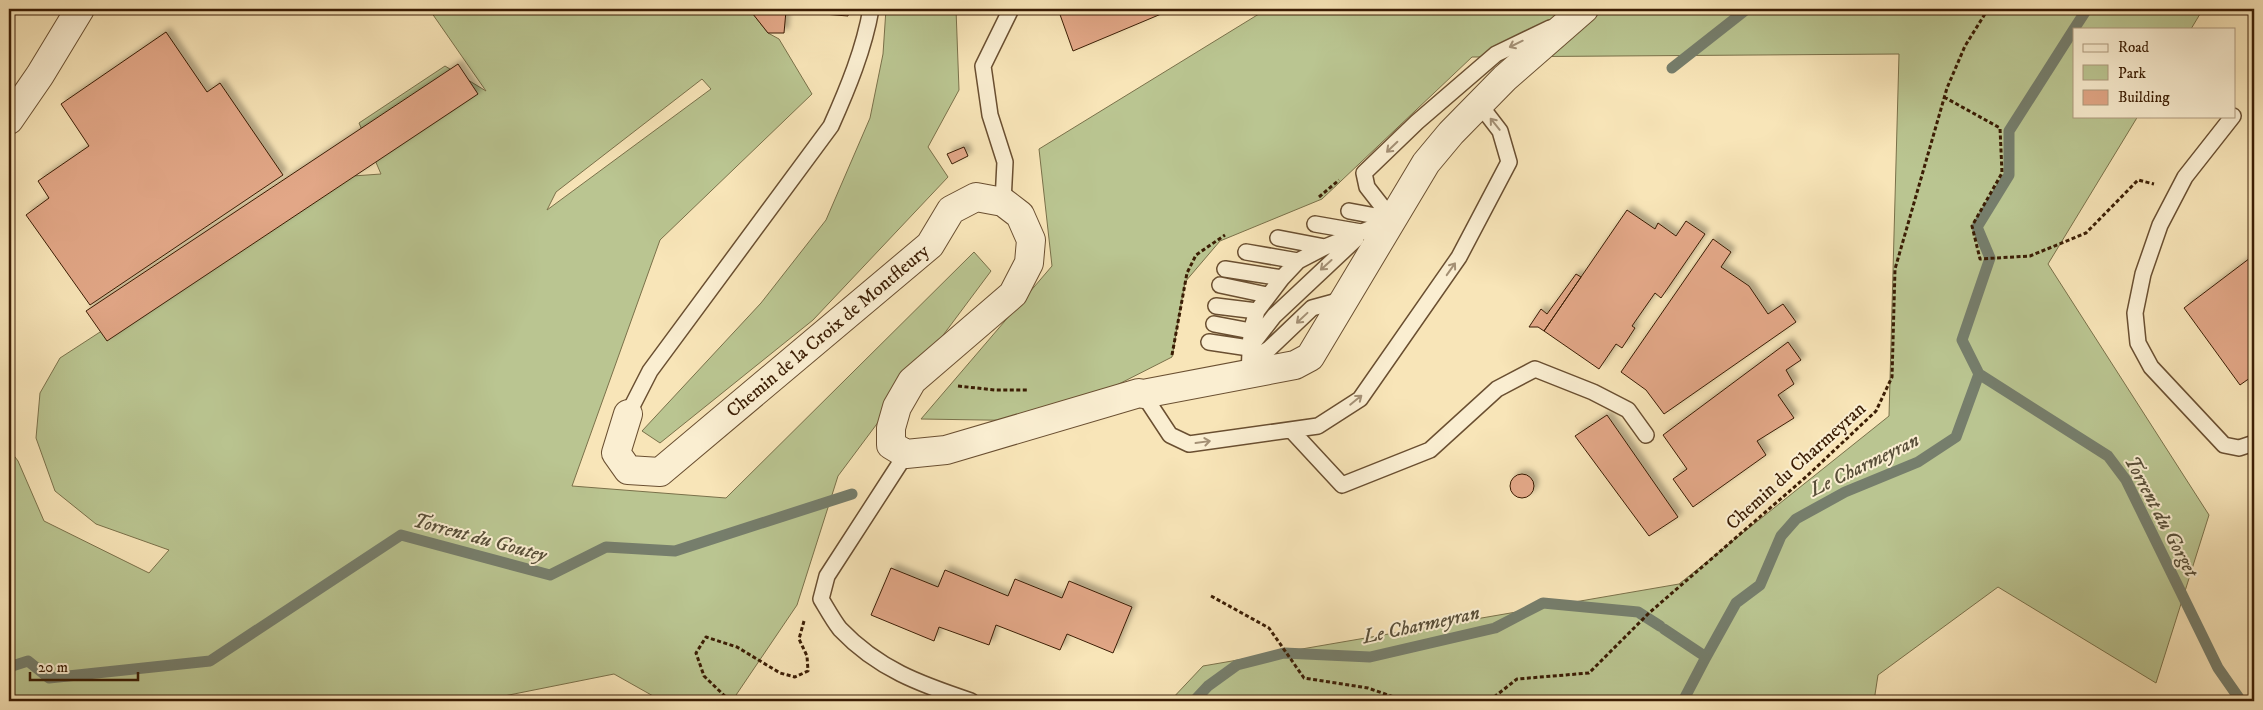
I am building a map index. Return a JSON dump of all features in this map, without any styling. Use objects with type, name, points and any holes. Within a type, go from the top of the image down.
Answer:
[{"type":"street","points":[[9,120],[40,75],[80,9]]},
{"type":"street","points":[[1003,202],[1020,215],[1031,240],[1028,263],[1013,294],[912,381],[897,408],[891,428],[891,445],[906,454],[946,450],[1139,393],[1144,394],[1250,361],[1295,365],[1310,357],[1426,163],[1505,78],[1580,12]]},
{"type":"street","name":"Chemin de la Croix de Montfleury","points":[[628,414],[616,454],[628,470],[660,472],[930,245],[951,210],[976,197],[1003,202]]},
{"type":"lane","name":"Chemin de la Croix de Montfleury","points":[[628,414],[650,371],[831,126],[847,89],[868,24],[870,9]]},
{"type":"lane","points":[[1003,202],[1006,162],[990,115],[983,66],[1011,9]]},
{"type":"lane","points":[[1392,219],[1367,187],[1364,173],[1429,110],[1496,54],[1580,12]]},
{"type":"lane","points":[[1144,394],[1170,435],[1189,444],[1318,426],[1360,399],[1459,257],[1509,162],[1500,131],[1480,105]]},
{"type":"lane","points":[[2232,118],[2185,177],[2160,225],[2143,274],[2135,313],[2138,343],[2151,367],[2224,445],[2239,448],[2254,442]]},
{"type":"lane","points":[[1349,211],[1392,219]]},
{"type":"lane","points":[[1250,361],[1251,331],[1257,312],[1267,296],[1298,261],[1325,247],[1392,219]]},
{"type":"lane","points":[[1315,224],[1362,232]]},
{"type":"lane","points":[[1250,361],[1274,316],[1362,232]]},
{"type":"lane","points":[[1278,238],[1325,247]]},
{"type":"lane","points":[[1246,252],[1298,261]]},
{"type":"lane","points":[[1225,268],[1282,278]]},
{"type":"lane","points":[[1220,285],[1267,296]]},
{"type":"lane","points":[[1216,306],[1257,312]]},
{"type":"lane","points":[[1214,324],[1251,331]]},
{"type":"lane","points":[[1209,342],[1250,361]]},
{"type":"lane","points":[[1291,430],[1342,485],[1430,450],[1498,389],[1535,369],[1593,392],[1628,410],[1646,435]]},
{"type":"lane","points":[[906,454],[827,576],[822,599],[839,627],[870,656],[918,684],[971,701]]},
{"type":"path","name":"Chemin du Charmeyran","points":[[1489,701],[1517,679],[1589,673],[1649,613],[1807,476],[1876,411],[1892,377],[1895,269],[1944,97],[1965,46],[1988,9]]},
{"type":"path","points":[[1944,97],[2000,128],[2002,174],[1972,226],[1980,259],[2030,256],[2086,233],[2138,180],[2178,190]]},
{"type":"path","points":[[912,381],[995,390],[1033,390]]},
{"type":"path","points":[[1211,596],[1269,628],[1304,678],[1368,688],[1405,701]]},
{"type":"path","points":[[730,701],[704,676],[696,653],[706,637],[736,647],[780,674],[795,677],[808,671],[808,656],[799,639],[804,622],[822,599]]},
{"type":"green space","points":[[429,9],[749,9],[768,33],[779,39],[812,94],[660,240],[572,486],[726,498],[974,252],[991,271],[838,476],[797,605],[732,701],[662,701],[614,674],[479,701],[9,701],[9,449],[18,461],[44,521],[149,573],[169,550],[96,524],[55,491],[36,438],[40,393],[60,358],[339,177],[381,174],[359,123],[445,66],[486,91]],"holes":[[[702,79],[711,89],[547,210],[556,192]]]},
{"type":"green space","points":[[886,9],[956,9],[959,90],[928,147],[948,177],[813,320],[660,443],[642,431],[761,303],[826,220],[870,118],[883,54]]},
{"type":"green space","points":[[1267,9],[2203,9],[2192,28],[2073,28],[2073,118],[2137,118],[2048,264],[2209,515],[2156,683],[1998,587],[1878,675],[1874,701],[1170,701],[1203,666],[1679,584],[1889,416],[1899,54],[1472,57],[1322,199],[1220,241],[1185,282],[1172,357],[1046,421],[921,419],[1052,266],[1039,149]]},
{"type":"building","points":[[749,9],[849,9],[848,16],[786,11],[784,33],[768,33]]},
{"type":"building","points":[[1058,9],[1081,9],[1082,11],[1088,9],[1173,9],[1073,51]]},
{"type":"building","points":[[166,32],[207,92],[220,83],[283,175],[90,305],[26,215],[49,198],[38,181],[89,146],[61,104]]},
{"type":"building","points":[[458,64],[478,94],[107,341],[86,311]]},
{"type":"building","points":[[964,147],[968,156],[952,164],[947,154]]},
{"type":"building","points":[[1627,210],[1655,229],[1658,223],[1676,236],[1686,221],[1705,234],[1661,298],[1655,293],[1632,326],[1635,328],[1622,348],[1616,344],[1599,369],[1544,331]]},
{"type":"building","points":[[1713,239],[1731,252],[1721,267],[1749,286],[1768,314],[1783,304],[1796,322],[1664,414],[1646,390],[1621,372]]},
{"type":"building","points":[[2254,255],[2254,375],[2240,385],[2184,308]]},
{"type":"building","points":[[1576,274],[1581,277],[1544,331],[1538,327],[1529,327],[1541,309],[1547,314]]},
{"type":"building","points":[[1788,342],[1801,360],[1786,370],[1794,384],[1778,395],[1794,418],[1757,441],[1766,455],[1693,507],[1673,479],[1687,469],[1663,435]]},
{"type":"building","points":[[1607,415],[1678,517],[1649,536],[1575,436]]},
{"type":"building","points":[[1522,474],[1530,478],[1534,486],[1530,494],[1522,498],[1514,494],[1510,486],[1514,478]]},
{"type":"building","points":[[891,568],[938,587],[945,570],[1008,596],[1015,579],[1062,598],[1069,581],[1132,607],[1113,653],[1067,634],[1060,650],[996,625],[989,645],[939,627],[934,641],[871,615]]},
{"type":"waterway","name":"Torrent du Goutey","points":[[1672,68],[1747,9]]},
{"type":"waterway","name":"Le Charmeyran","points":[[2075,28],[2087,9]]},
{"type":"waterway","name":"Le Charmeyran","points":[[1664,629],[1706,657],[1736,603],[1760,585],[1781,536],[1796,519],[1845,492],[1918,462],[1956,437],[1979,374],[1962,340],[1990,258],[1977,227],[2009,175],[2009,131],[2073,31]]},
{"type":"waterway","name":"Torrent du Gorget","points":[[1979,374],[2108,456],[2126,480],[2218,668],[2241,701]]},
{"type":"waterway","name":"Torrent du Goutey","points":[[9,667],[28,661],[49,678],[210,661],[401,535],[550,575],[606,547],[675,551],[852,494]]},
{"type":"waterway","name":"Le Charmeyran","points":[[1194,701],[1208,686],[1237,665],[1284,653],[1370,657],[1495,628],[1543,603],[1638,612],[1660,626]]},
{"type":"waterway","points":[[1683,701],[1706,657]]}]
